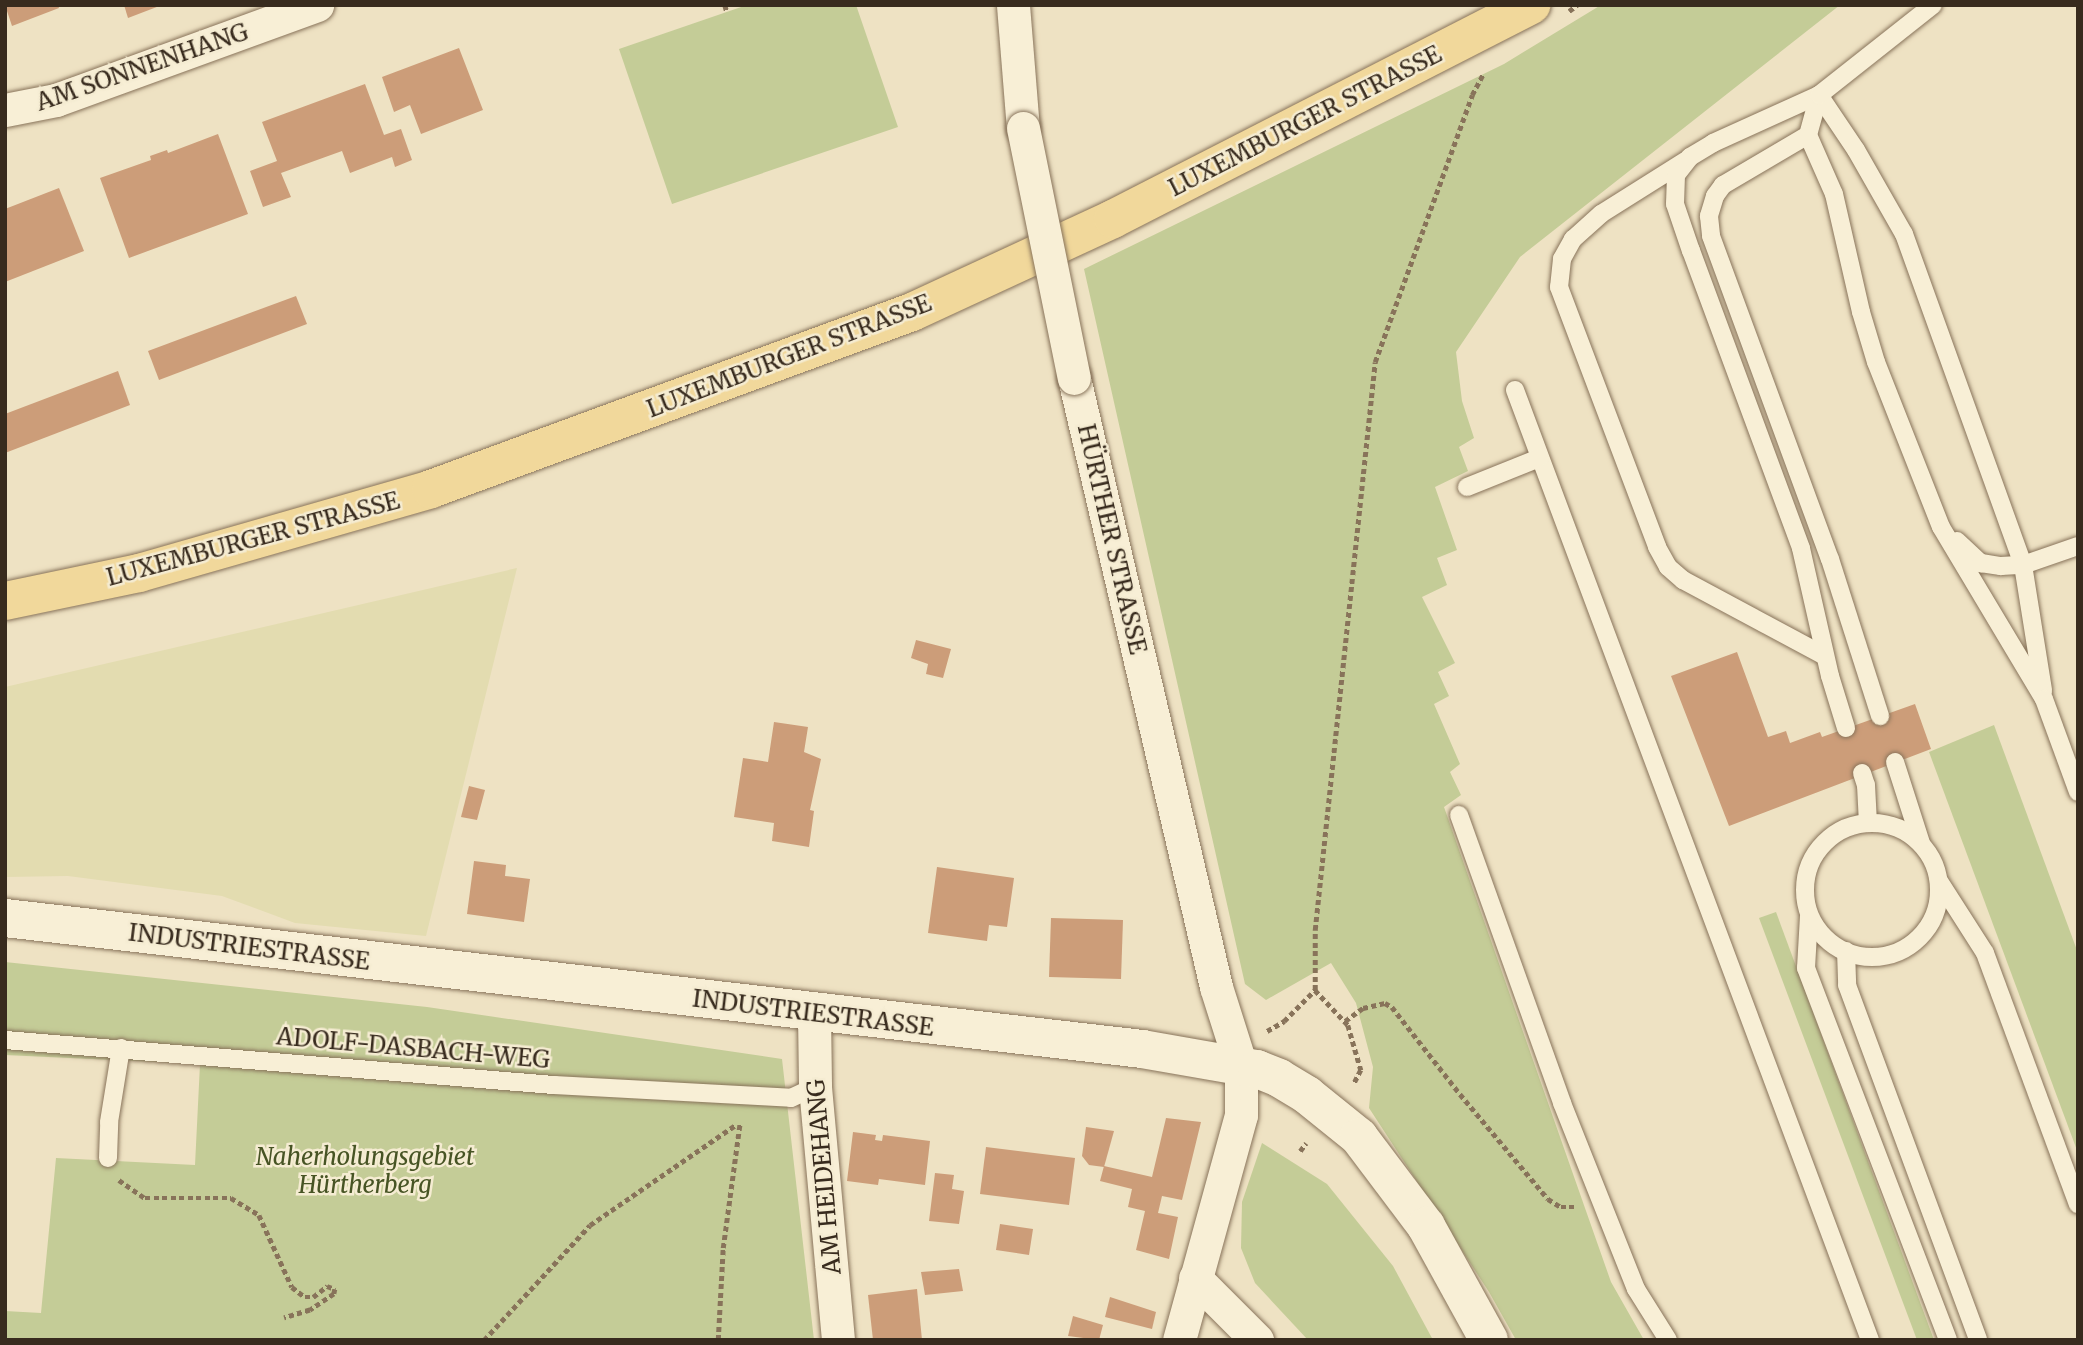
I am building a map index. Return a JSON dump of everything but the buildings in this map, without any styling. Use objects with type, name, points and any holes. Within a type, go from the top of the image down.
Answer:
[{"type":"main road","name":"LUXEMBURGER STRASSE","points":[[5,601],[139,573],[431,489],[912,312],[1113,219],[1532,5]]},
{"type":"main road","name":"INDUSTRIESTRASSE","points":[[5,918],[1142,1049],[1241,1066],[1279,1078],[1307,1095],[1359,1137],[1426,1226],[1489,1340]]},
{"type":"street","name":"AM SONNENHANG","points":[[5,110],[56,100],[317,5]]},
{"type":"street","name":"HÜRTHER STRASSE","points":[[1013,5],[1023,128],[1074,378],[1216,986],[1241,1066],[1241,1115],[1179,1340]]},
{"type":"street","name":"AM HEIDEHANG","points":[[814,1013],[815,1087],[838,1340]]},
{"type":"street","points":[[1195,1278],[1257,1340]]},
{"type":"lane","points":[[1825,656],[1683,580],[1668,567],[1657,548],[1559,287],[1562,259],[1573,239],[1601,214],[1713,143],[1819,95],[1933,5]]},
{"type":"lane","points":[[1819,95],[1808,135],[1834,194],[1876,362],[1941,527],[2044,699],[2078,792]]},
{"type":"lane","points":[[1819,95],[1856,150],[1904,234],[2023,565],[2044,699]]},
{"type":"lane","points":[[1808,135],[1724,185],[1715,196],[1709,216],[1711,236],[1830,559],[1880,716]]},
{"type":"lane","points":[[1690,157],[1676,175],[1675,204],[1801,548],[1825,656],[1846,728]]},
{"type":"lane","points":[[1515,390],[1870,1340]]},
{"type":"lane","points":[[1467,487],[1539,458]]},
{"type":"lane","points":[[1941,527],[1981,563],[2023,565],[2078,546]]},
{"type":"lane","points":[[1809,916],[1821,934],[1846,951],[1879,957],[1899,951],[1917,940],[1931,922],[1938,902],[1938,880],[1933,861],[1921,843],[1895,762]]},
{"type":"lane","points":[[1862,774],[1866,785],[1868,822]]},
{"type":"lane","points":[[1459,815],[1562,1103],[1636,1289],[1668,1340]]},
{"type":"lane","points":[[1921,843],[1905,831],[1887,824],[1868,822],[1847,827],[1828,838],[1814,854],[1806,873],[1804,895],[1809,916],[1806,968],[1948,1340]]},
{"type":"lane","points":[[1938,880],[1985,953],[2078,1204]]},
{"type":"lane","points":[[1846,951],[1847,985],[1978,1340]]},
{"type":"lane","name":"ADOLF-DASBACH-WEG","points":[[5,1040],[638,1090],[791,1098],[815,1087]]},
{"type":"lane","points":[[108,1158],[109,1122],[121,1048]]},
{"type":"path","points":[[725,5],[727,12]]},
{"type":"path","points":[[1351,1090],[1361,1070],[1345,1021],[1315,990],[1315,930],[1375,362],[1472,95],[1489,64]]},
{"type":"path","points":[[1264,1033],[1284,1021],[1315,990]]},
{"type":"path","points":[[1345,1021],[1363,1008],[1385,1003],[1392,1007],[1548,1199],[1561,1207],[1576,1207],[1602,1201]]},
{"type":"path","points":[[484,1340],[590,1225],[740,1121],[723,1248],[718,1340]]},
{"type":"path","points":[[108,1158],[120,1182],[145,1198],[231,1198],[259,1215],[292,1287],[305,1297],[313,1297],[327,1286],[335,1289],[334,1294],[310,1310],[284,1318]]},
{"type":"shaded area","points":[[517,568],[426,936],[295,923],[222,896],[68,876],[5,877],[5,687]]},
{"type":"green space","points":[[747,5],[856,5],[898,127],[672,204],[619,49]]},
{"type":"green space","points":[[1601,5],[1840,5],[1520,257],[1456,352],[1462,401],[1474,438],[1459,447],[1468,471],[1435,487],[1457,550],[1437,558],[1447,585],[1422,597],[1455,663],[1438,672],[1449,696],[1434,704],[1460,764],[1450,772],[1461,795],[1444,807],[1611,1282],[1644,1340],[1516,1340],[1489,1292],[1369,1108],[1373,1067],[1356,1003],[1331,963],[1266,1000],[1245,984],[1084,269],[1504,64]]},
{"type":"green space","points":[[1994,725],[2078,953],[2078,1153],[1929,752]]},
{"type":"green space","points":[[1776,912],[1934,1340],[1917,1340],[1759,918]]},
{"type":"green space","name":"Naherholungsgebiet Hürtherberg","points":[[5,962],[427,1007],[782,1059],[814,1340],[5,1340],[5,1311],[41,1313],[56,1158],[195,1165],[200,1064],[5,1055]]},
{"type":"green space","points":[[1262,1143],[1327,1184],[1393,1266],[1433,1340],[1308,1340],[1255,1283],[1241,1248],[1242,1202]]}]
